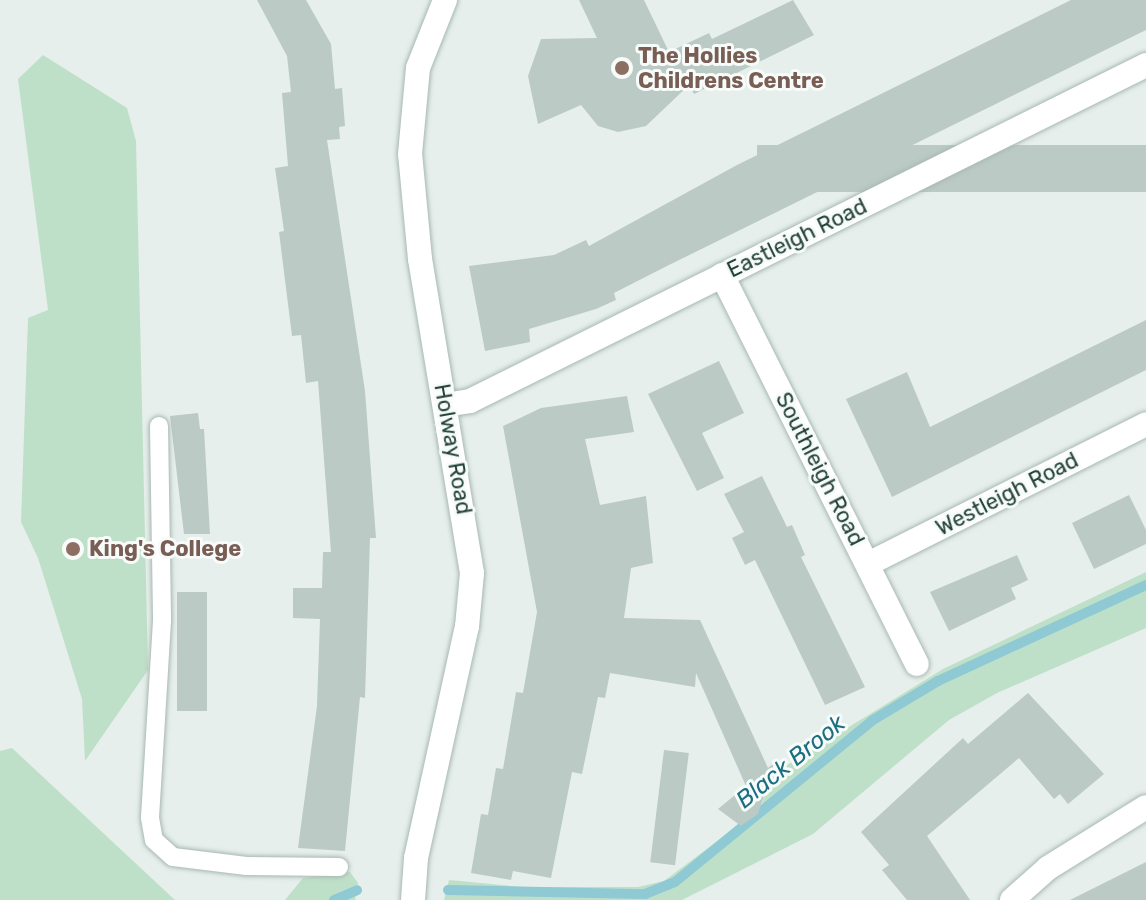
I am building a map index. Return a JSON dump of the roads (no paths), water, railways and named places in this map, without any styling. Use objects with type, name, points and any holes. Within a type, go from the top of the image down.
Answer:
[{"type":"street","name":"Holway Road","points":[[413,900],[416,858],[467,627],[472,573],[420,259],[410,154],[418,68],[445,0]]},
{"type":"street","name":"Eastleigh Road","points":[[445,405],[470,401],[1146,65]]},
{"type":"street","name":"Southleigh Road","points":[[722,275],[917,664]]},
{"type":"street","name":"Westleigh Road","points":[[868,564],[1146,424]]},
{"type":"street","points":[[1012,900],[1048,868],[1146,807]]},
{"type":"lane","points":[[159,426],[162,621],[150,818],[154,840],[173,857],[246,866],[339,867]]},
{"type":"waterway","name":"Black Brook","points":[[448,890],[645,894],[675,882],[873,720],[938,681],[1146,585]]},
{"type":"waterway","name":"Black Brook","points":[[334,900],[357,890]]},
{"type":"place","name":"The Hollies Childrens Centre","points":[[622,68]]},
{"type":"place","name":"King's College","points":[[73,549]]}]
